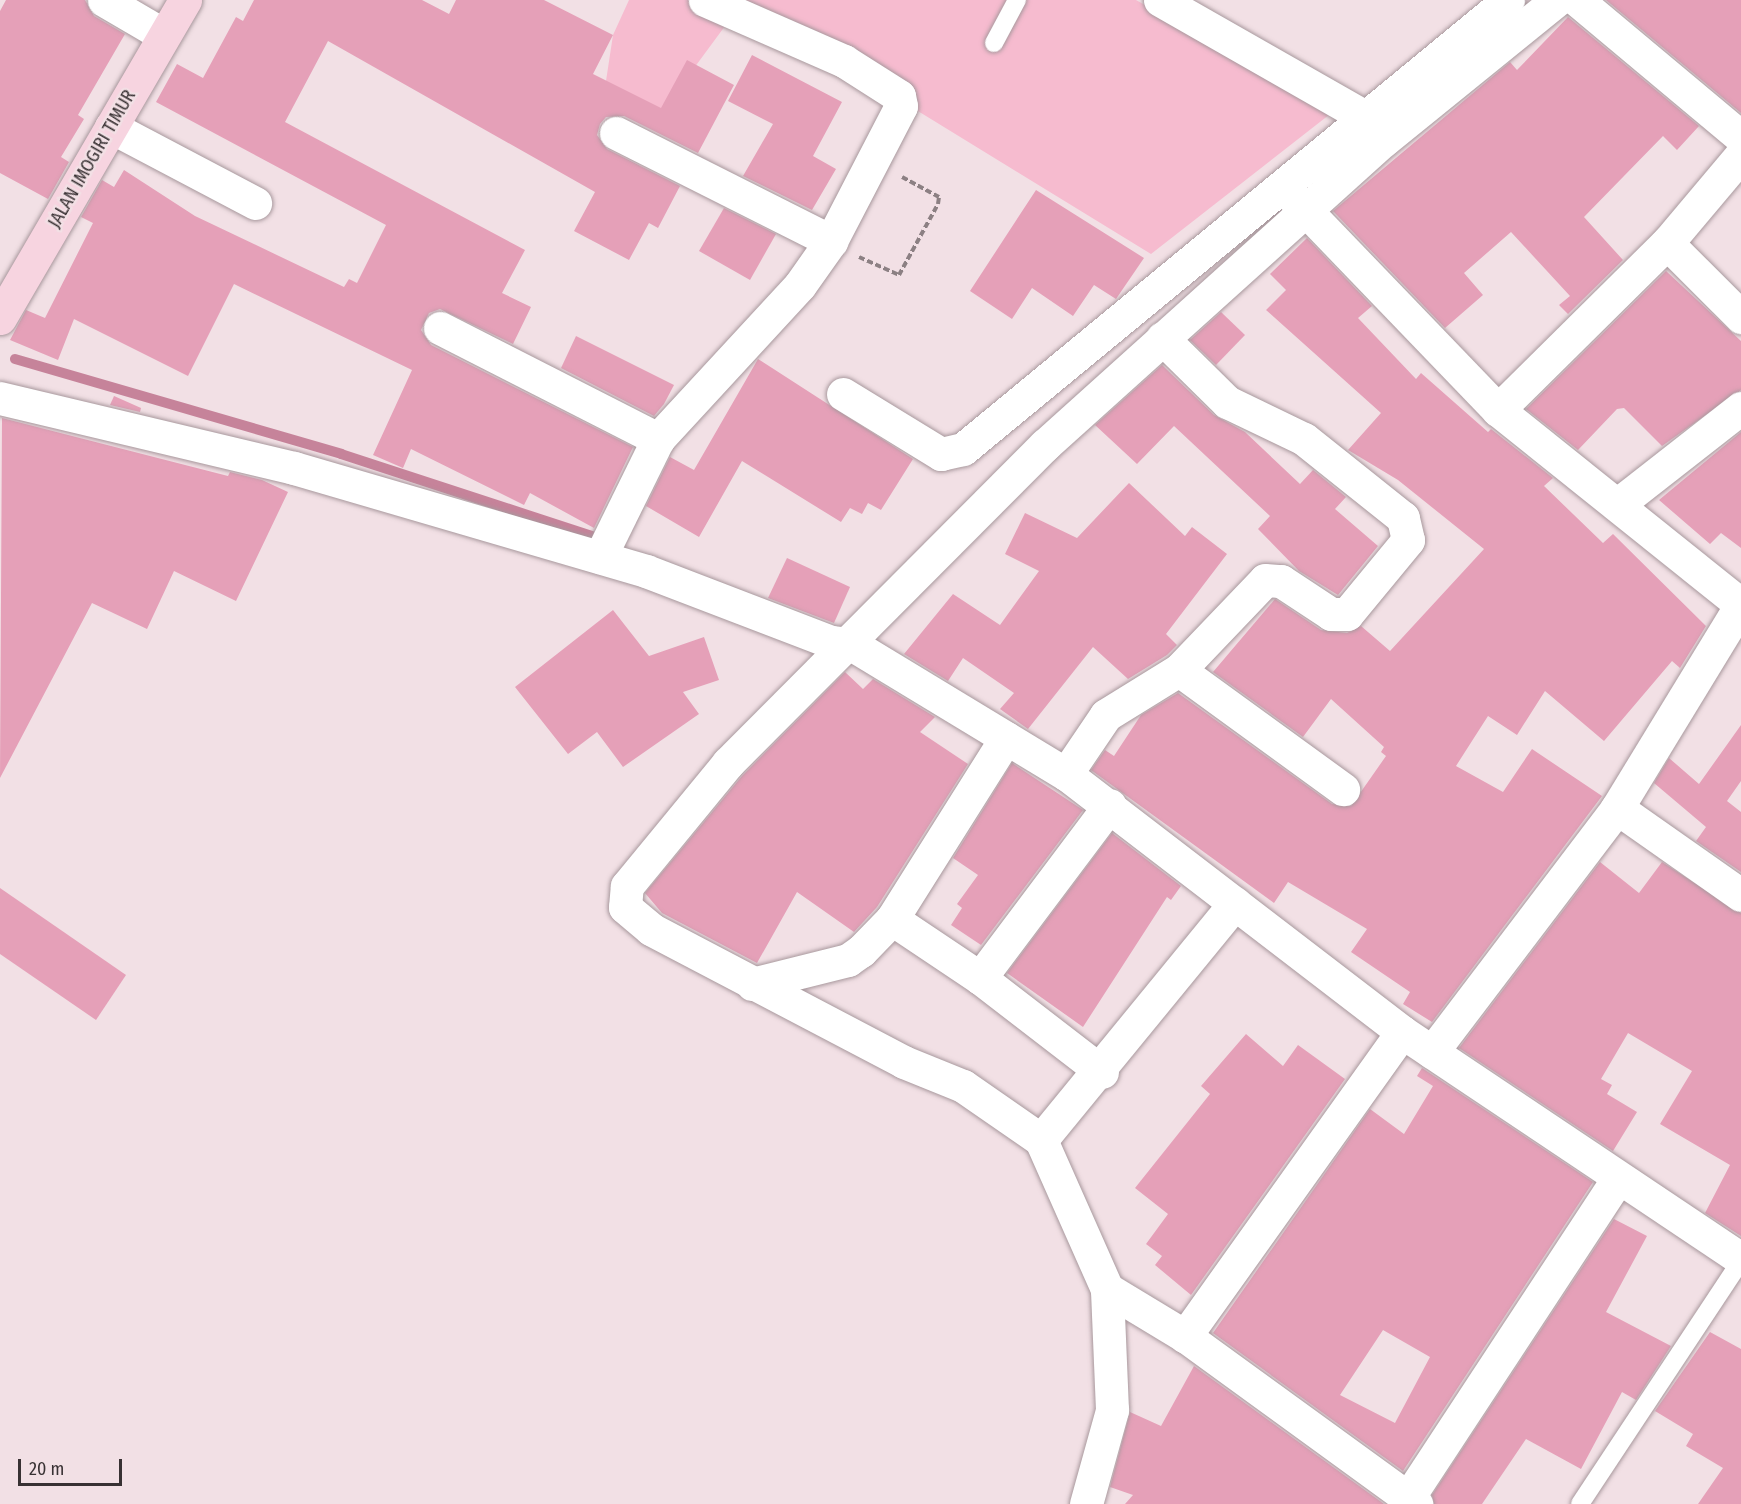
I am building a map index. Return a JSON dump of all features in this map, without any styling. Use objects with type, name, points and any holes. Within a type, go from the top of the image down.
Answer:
[{"type":"main road","name":"JALAN IMOGIRI TIMUR","points":[[3,305],[185,0]]},
{"type":"street","points":[[104,0],[164,35]]},
{"type":"street","points":[[600,557],[658,439],[772,317],[831,241],[875,162],[899,112],[899,96],[844,61],[705,0]]},
{"type":"street","points":[[1160,0],[1376,129]]},
{"type":"street","points":[[843,394],[941,454],[1022,434],[1117,376],[1162,319],[1376,129],[1508,0]]},
{"type":"street","points":[[1376,129],[1557,0]]},
{"type":"street","points":[[1577,0],[1741,137]]},
{"type":"street","points":[[111,127],[255,203]]},
{"type":"street","points":[[616,133],[831,241]]},
{"type":"street","points":[[1498,410],[1667,243],[1741,155]]},
{"type":"street","points":[[1295,201],[1498,410],[1741,605],[1617,808],[1432,1052]]},
{"type":"street","points":[[1667,243],[1741,317]]},
{"type":"street","points":[[1086,1504],[1112,1410],[1107,1289],[1041,1140],[963,1086],[752,984],[651,929],[625,907],[627,886],[728,763],[851,644],[1094,347],[1162,319]]},
{"type":"street","points":[[1066,774],[1106,715],[1179,670],[1265,580],[1297,590],[1330,614],[1347,614],[1408,540],[1408,531],[1403,518],[1304,439],[1227,402],[1162,319]]},
{"type":"street","points":[[440,328],[658,439]]},
{"type":"street","points":[[1094,347],[1117,376]]},
{"type":"street","points":[[0,398],[294,468],[600,557],[768,614],[831,642],[851,644],[1066,774],[1110,805],[1402,1032],[1617,1180],[1741,1260]]},
{"type":"street","points":[[1618,504],[1741,408]]},
{"type":"street","points":[[1179,670],[1343,789]]},
{"type":"street","points":[[752,984],[848,960],[892,919],[1006,738]]},
{"type":"street","points":[[980,978],[1110,805]]},
{"type":"street","points":[[1617,808],[1741,895]]},
{"type":"street","points":[[1041,1140],[1102,1072],[1235,903]]},
{"type":"street","points":[[892,919],[980,978],[1102,1072]]},
{"type":"street","points":[[1185,1336],[1402,1032]]},
{"type":"street","points":[[1107,1289],[1185,1336],[1412,1501],[1617,1180]]},
{"type":"lane","points":[[994,42],[1017,0]]},
{"type":"lane","points":[[1580,1504],[1741,1260]]},
{"type":"path","points":[[831,241],[899,276],[939,197],[875,162]]},
{"type":"shaded area","points":[[629,0],[1136,0],[1334,111],[1151,254],[742,3],[655,121],[606,81],[613,35]]},
{"type":"building","points":[[6,0],[85,0],[94,16],[125,34],[78,115],[84,119],[61,157],[69,162],[48,199],[0,173],[0,11]]},
{"type":"building","points":[[254,0],[422,0],[449,14],[456,0],[544,0],[613,35],[593,74],[661,108],[687,60],[734,85],[698,153],[624,116],[606,117],[600,124],[597,135],[607,149],[680,186],[658,228],[649,223],[629,260],[574,231],[595,192],[328,41],[285,122],[525,250],[502,293],[531,307],[513,344],[440,309],[429,313],[421,330],[431,345],[633,447],[594,528],[530,493],[524,505],[411,449],[403,468],[373,455],[412,370],[234,284],[188,376],[74,319],[58,360],[10,340],[26,310],[45,318],[93,223],[81,217],[102,180],[114,187],[124,170],[195,216],[344,287],[349,279],[357,283],[386,225],[156,102],[177,64],[203,78],[236,17],[243,21]]},
{"type":"building","points":[[1606,0],[1741,0],[1741,113]]},
{"type":"building","points":[[1568,17],[1699,126],[1677,150],[1663,136],[1584,217],[1623,260],[1568,314],[1559,305],[1570,296],[1511,232],[1464,273],[1483,295],[1445,328],[1333,211],[1510,62],[1517,70]]},
{"type":"building","points":[[752,55],[842,102],[813,156],[836,169],[812,210],[743,176],[773,124],[728,101]]},
{"type":"building","points":[[1036,190],[1144,258],[1116,299],[1094,285],[1073,316],[1032,288],[1012,319],[970,291]]},
{"type":"building","points":[[724,208],[776,234],[750,280],[699,251]]},
{"type":"building","points":[[1307,238],[1372,306],[1358,318],[1416,379],[1421,373],[1488,432],[1491,429],[1553,478],[1544,486],[1603,543],[1613,534],[1706,626],[1680,668],[1672,661],[1604,741],[1545,691],[1517,735],[1488,716],[1456,766],[1503,792],[1532,749],[1602,796],[1432,1022],[1403,1004],[1410,992],[1351,952],[1367,929],[1288,882],[1274,903],[1091,770],[1105,750],[1114,756],[1141,715],[1178,693],[1332,804],[1351,806],[1386,756],[1381,752],[1384,747],[1331,699],[1303,737],[1213,672],[1275,599],[1321,630],[1347,633],[1361,626],[1390,651],[1484,549],[1398,480],[1348,450],[1381,413],[1266,310],[1286,290],[1270,274]]},
{"type":"building","points":[[1666,271],[1741,341],[1741,390],[1662,446],[1624,408],[1617,409],[1578,450],[1526,409]]},
{"type":"building","points":[[1221,312],[1245,335],[1216,365],[1190,340]]},
{"type":"building","points":[[576,336],[674,385],[664,404],[654,416],[561,368]]},
{"type":"building","points":[[758,359],[913,459],[881,510],[868,503],[862,514],[850,508],[841,522],[742,461],[699,537],[646,506],[670,457],[694,470]]},
{"type":"building","points":[[1162,365],[1214,415],[1245,432],[1300,484],[1313,470],[1346,497],[1335,509],[1378,546],[1338,595],[1299,571],[1258,529],[1270,516],[1174,426],[1137,464],[1095,425]]},
{"type":"building","points":[[114,396],[141,408],[140,412],[110,405]]},
{"type":"building","points":[[2,418],[228,476],[230,472],[262,480],[288,492],[236,601],[174,571],[147,629],[92,603],[0,778]]},
{"type":"building","points":[[1741,432],[1741,548],[1721,533],[1710,544],[1659,500]]},
{"type":"building","points":[[1129,483],[1185,536],[1192,527],[1227,554],[1166,634],[1177,645],[1167,655],[1128,679],[1093,647],[1028,729],[1000,709],[1014,693],[963,658],[948,681],[904,654],[953,594],[1000,625],[1039,571],[1005,554],[1025,513],[1077,538]]},
{"type":"building","points":[[787,558],[850,587],[834,623],[768,598]]},
{"type":"building","points":[[613,610],[649,656],[704,637],[719,680],[683,692],[699,714],[623,767],[597,732],[568,754],[515,687]]},
{"type":"building","points":[[845,672],[863,689],[873,679],[935,717],[920,732],[968,764],[877,907],[854,932],[797,892],[757,963],[662,913],[645,893],[742,776]]},
{"type":"building","points":[[1741,725],[1741,781],[1727,801],[1741,812],[1741,872],[1696,841],[1706,827],[1654,783],[1669,758],[1699,784]]},
{"type":"building","points":[[1012,763],[1083,810],[981,945],[951,925],[962,908],[957,904],[978,875],[953,858]]},
{"type":"building","points":[[1112,833],[1181,886],[1171,900],[1167,897],[1083,1027],[1007,973]]},
{"type":"building","points":[[1600,862],[1639,893],[1662,862],[1741,913],[1741,1236],[1705,1213],[1730,1165],[1660,1124],[1692,1071],[1628,1033],[1601,1079],[1612,1085],[1607,1094],[1637,1112],[1613,1151],[1459,1048]]},
{"type":"building","points":[[0,888],[126,975],[96,1020],[0,954]]},
{"type":"building","points":[[1246,1034],[1283,1066],[1298,1045],[1345,1079],[1191,1295],[1155,1265],[1162,1256],[1146,1244],[1168,1214],[1135,1188],[1210,1094],[1201,1086]]},
{"type":"building","points":[[1422,1068],[1593,1182],[1403,1471],[1213,1333],[1370,1109],[1404,1134],[1433,1086],[1417,1076]],"holes":[[[1383,1330],[1430,1357],[1395,1423],[1340,1395]]]},
{"type":"building","points":[[1614,1219],[1647,1236],[1606,1312],[1671,1346],[1636,1400],[1622,1392],[1581,1469],[1526,1439],[1482,1504],[1434,1504],[1432,1495]]},
{"type":"building","points":[[1710,1332],[1741,1349],[1741,1504],[1698,1504],[1723,1468],[1686,1446],[1693,1434],[1655,1411]]},
{"type":"building","points":[[1194,1366],[1384,1504],[1125,1504],[1133,1495],[1110,1487],[1130,1412],[1161,1426]]},
{"type":"waterway","points":[[15,359],[341,454],[592,536]]}]
